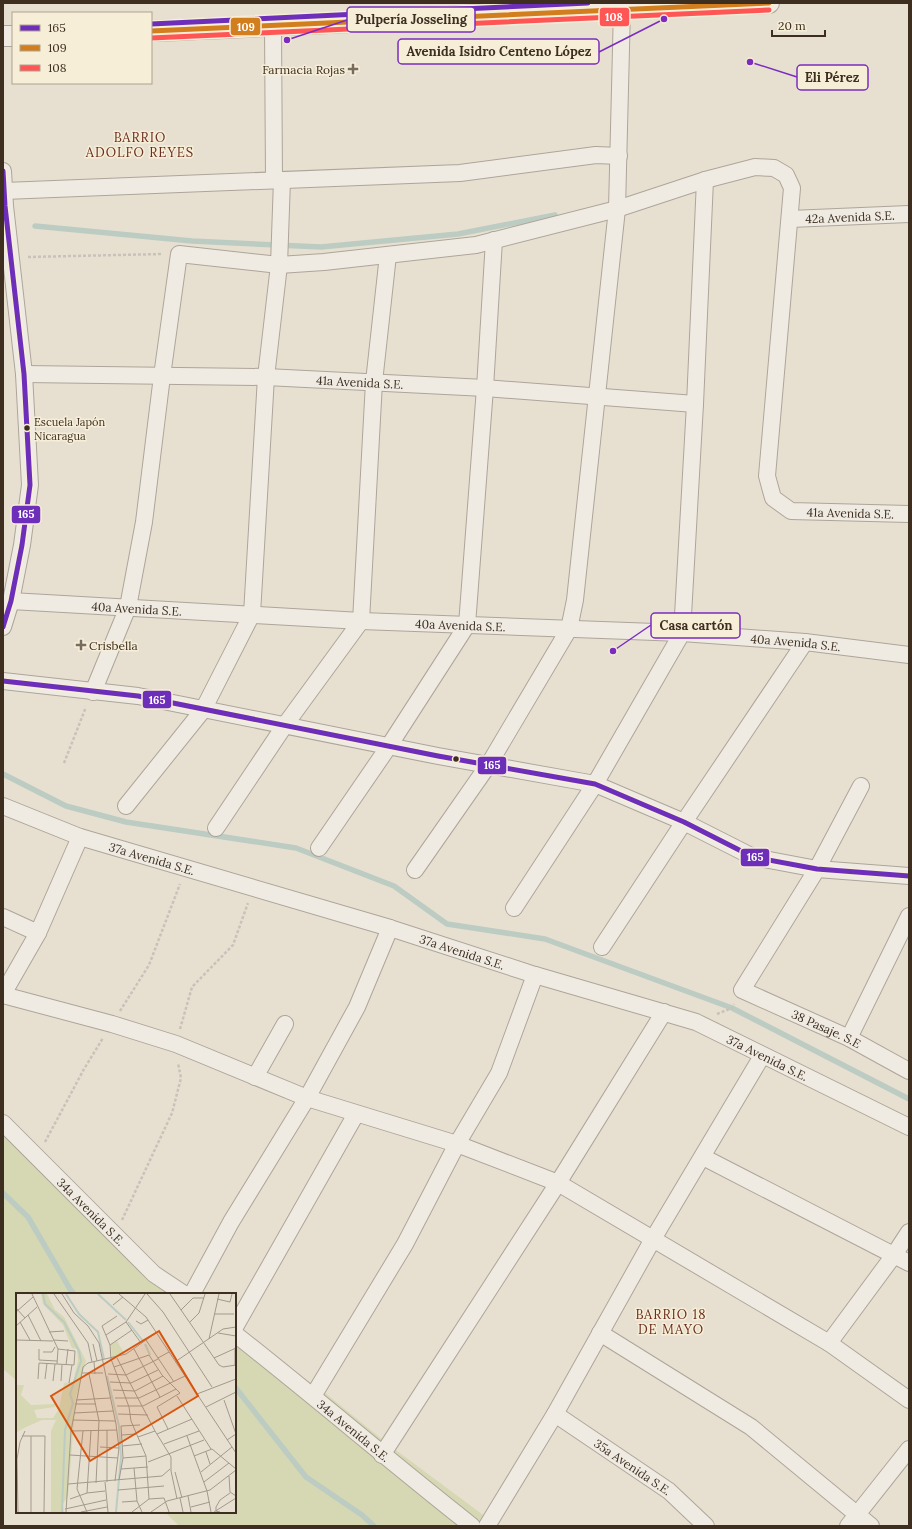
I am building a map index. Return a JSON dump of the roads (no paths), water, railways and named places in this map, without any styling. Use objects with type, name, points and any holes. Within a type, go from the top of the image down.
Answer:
[{"type":"street","points":[[152,31],[273,26],[417,11],[622,8],[769,3]]},
{"type":"street","points":[[415,870],[489,764],[569,629],[576,600],[617,209],[622,8]]},
{"type":"street","points":[[126,806],[203,710],[252,614],[266,377],[279,265],[273,26]]},
{"type":"street","points":[[4,190],[460,173],[596,155],[618,156]]},
{"type":"street","points":[[93,692],[128,607],[144,522],[162,376],[180,254],[279,265],[476,245],[617,209],[705,180],[754,167],[774,168],[786,175],[792,188],[790,219]]},
{"type":"street","points":[[3,171],[7,257],[24,374],[30,485],[22,545],[11,600],[3,627]]},
{"type":"street","points":[[514,908],[595,784],[682,634],[695,404],[705,180]]},
{"type":"street","name":"42a Avenida S.E.","points":[[790,219],[909,214]]},
{"type":"street","name":"41a Avenida S.E.","points":[[790,219],[767,476],[773,498],[791,511],[909,514]]},
{"type":"street","points":[[319,848],[389,746],[466,625],[485,388],[494,240]]},
{"type":"street","points":[[216,828],[285,725],[361,621],[374,382],[388,255]]},
{"type":"street","name":"41a Avenida S.E.","points":[[24,374],[266,377],[485,388],[695,404]]},
{"type":"street","name":"40a Avenida S.E.","points":[[11,600],[361,621],[682,634],[805,642],[909,655]]},
{"type":"street","points":[[602,946],[805,642]]},
{"type":"street","points":[[3,681],[138,696],[389,746],[595,784],[684,822],[754,857],[817,869],[909,876]]},
{"type":"street","points":[[817,869],[861,786]]},
{"type":"street","name":"37a Avenida S.E.","points":[[3,806],[80,837],[390,928],[535,975],[696,1022],[762,1056],[909,1127]]},
{"type":"street","points":[[80,837],[38,933],[3,995],[112,1024],[176,1044],[307,1098],[457,1144],[558,1183],[829,1342],[909,1400]]},
{"type":"street","name":"38 Pasaje. S.E","points":[[817,869],[742,990],[849,1038],[909,1071]]},
{"type":"street","points":[[849,1038],[909,916]]},
{"type":"street","points":[[3,917],[38,933]]},
{"type":"street","points":[[193,1293],[231,1222],[307,1098],[357,1007],[390,928]]},
{"type":"street","points":[[313,1396],[405,1244],[457,1144],[499,1073],[535,975]]},
{"type":"street","points":[[382,1455],[558,1183],[664,1012]]},
{"type":"street","points":[[255,1077],[285,1024]]},
{"type":"street","points":[[488,1526],[555,1414],[653,1239],[762,1056]]},
{"type":"street","points":[[236,1325],[356,1114]]},
{"type":"street","name":"34a Avenida S.E.","points":[[3,1123],[154,1274],[182,1293]]},
{"type":"street","points":[[703,1157],[909,1263]]},
{"type":"street","points":[[829,1342],[894,1255],[909,1232]]},
{"type":"street","points":[[600,1333],[751,1427],[853,1520],[871,1526]]},
{"type":"street","name":"34a Avenida S.E.","points":[[236,1335],[313,1396],[382,1455],[472,1526]]},
{"type":"street","name":"35a Avenida S.E.","points":[[555,1414],[669,1491],[706,1526]]},
{"type":"street","points":[[853,1520],[909,1449]]},
{"type":"waterway","points":[[35,226],[192,241],[321,247],[458,234],[555,215]]},
{"type":"waterway","points":[[3,774],[66,806],[126,822],[296,848],[394,886],[447,924],[545,939],[732,1008],[909,1099]]},
{"type":"waterway","points":[[3,1193],[28,1217],[73,1293]]},
{"type":"waterway","points":[[236,1388],[306,1477],[362,1515],[374,1526]]},
{"type":"place","name":"Avenida Isidro Centeno López","points":[[664,19]]},
{"type":"place","name":"Pulpería Josseling","points":[[287,40]]},
{"type":"place","name":"Eli Pérez","points":[[750,62]]},
{"type":"place","name":"Farmacia Rojas","points":[[353,69]]},
{"type":"place","name":"Escuela Japón Nicaragua","points":[[27,428]]},
{"type":"place","name":"Crisbella","points":[[81,645]]},
{"type":"place","name":"Casa cartón","points":[[613,651]]},
{"type":"district","name":"BARRIO ADOLFO REYES","points":[[140,144]]},
{"type":"district","name":"BARRIO 18 DE MAYO","points":[[671,1322]]}]
